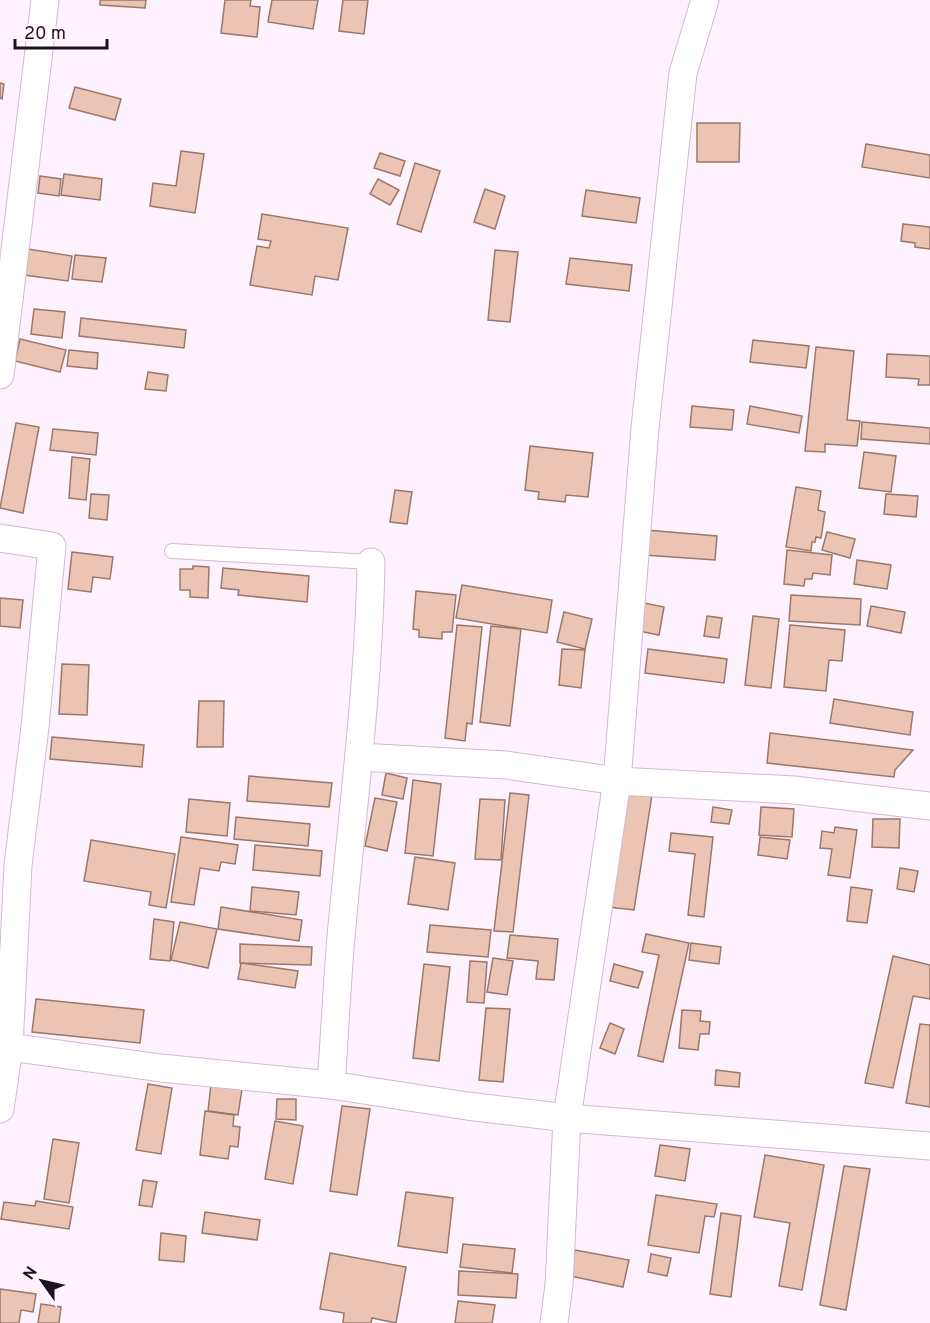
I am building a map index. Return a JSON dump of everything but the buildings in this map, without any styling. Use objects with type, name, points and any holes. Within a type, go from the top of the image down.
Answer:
[{"type":"street","points":[[0,375],[45,0]]},
{"type":"street","points":[[554,1323],[559,1285],[567,1118],[617,781],[645,428],[683,73],[705,0]]},
{"type":"street","points":[[0,538],[52,546],[35,727],[9,865],[9,1047],[0,1109]]},
{"type":"street","points":[[331,1085],[342,927],[359,757],[371,599],[371,562]]},
{"type":"street","points":[[359,757],[506,765],[617,781],[794,789],[930,806]]},
{"type":"street","points":[[9,1047],[160,1068],[331,1085],[467,1106],[567,1118],[930,1146]]},
{"type":"lane","points":[[172,550],[371,562]]}]
